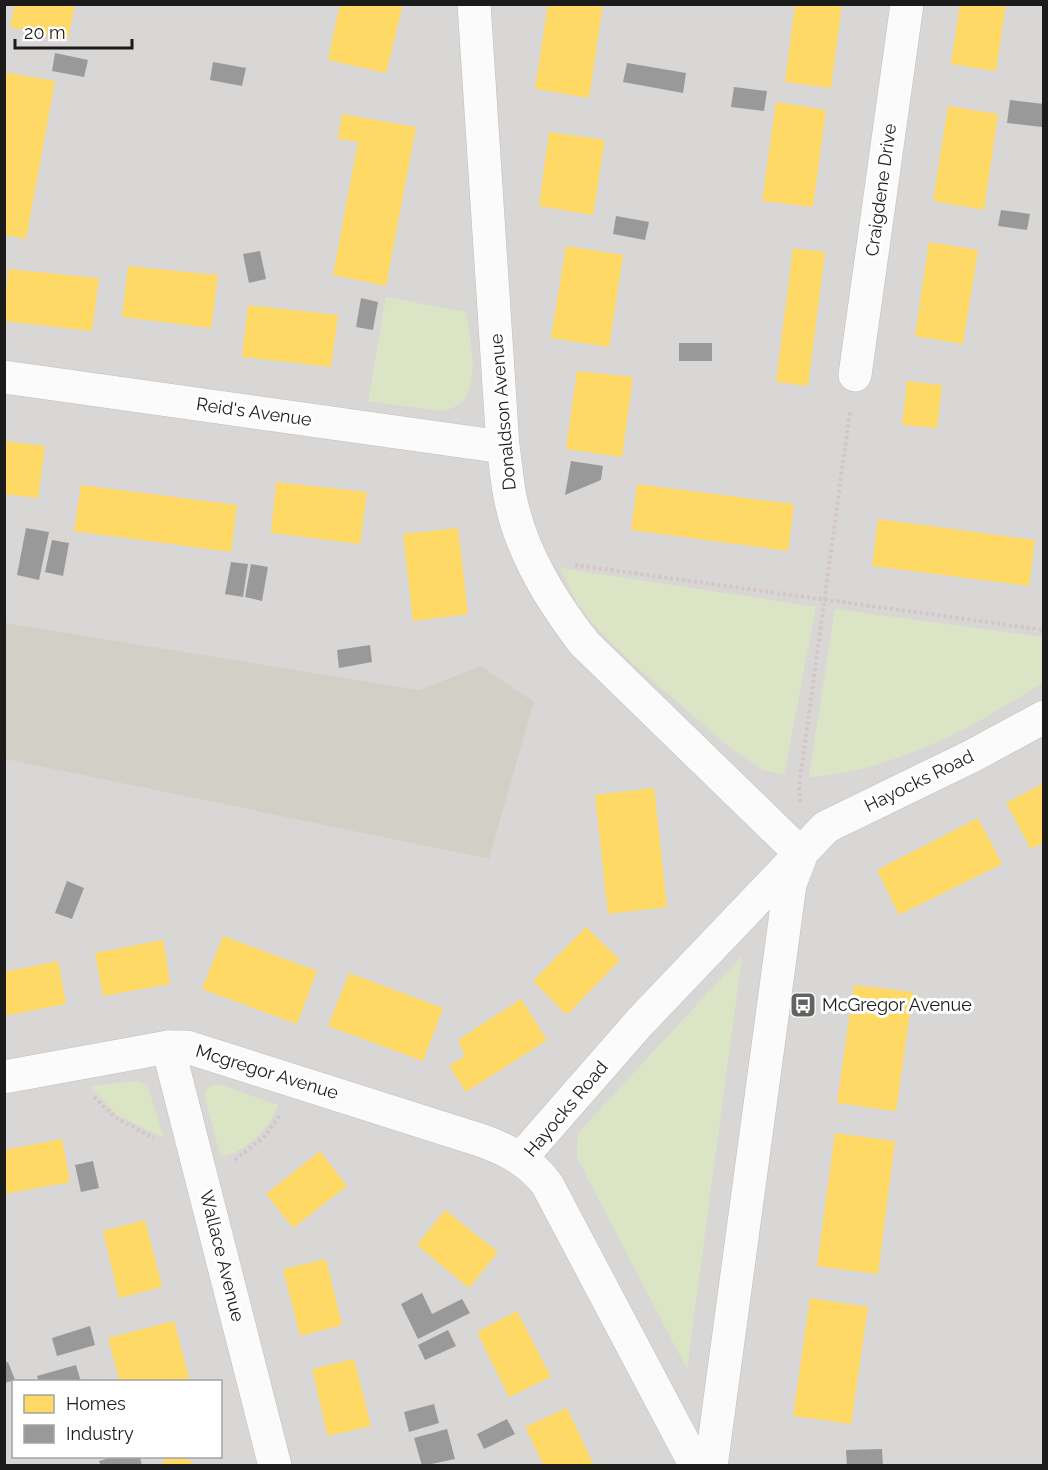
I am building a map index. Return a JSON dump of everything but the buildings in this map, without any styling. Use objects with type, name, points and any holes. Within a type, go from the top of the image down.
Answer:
[{"type":"street","name":"Donaldson Avenue","points":[[474,4],[503,447],[511,502],[531,558],[554,605],[584,643],[801,854]]},
{"type":"street","name":"Craigdene Drive","points":[[855,375],[907,4]]},
{"type":"street","name":"Reid's Avenue","points":[[4,377],[503,447]]},
{"type":"street","name":"Hayocks Road","points":[[696,1466],[547,1184],[536,1170],[521,1158],[640,1023],[826,827],[972,756],[1044,717]]},
{"type":"street","name":"Hayocks Road","points":[[711,1466],[790,884],[801,854]]},
{"type":"street","name":"Mcgregor Avenue","points":[[4,1077],[168,1047],[187,1047],[483,1141],[521,1158]]},
{"type":"street","name":"Wallace Avenue","points":[[168,1047],[275,1466]]},
{"type":"path","points":[[801,854],[799,787],[855,375]]},
{"type":"path","points":[[531,558],[1044,630]]},
{"type":"path","points":[[71,1065],[86,1089],[116,1118],[168,1146],[193,1142]]},
{"type":"path","points":[[201,1173],[236,1160],[264,1137],[282,1113],[294,1080]]},
{"type":"shaded area","points":[[5,5],[1043,5],[1043,1465],[5,1466]]},
{"type":"shaded area","points":[[5,623],[419,690],[481,666],[534,702],[489,859],[5,759]]},
{"type":"green space","points":[[386,297],[466,312],[473,372],[465,398],[455,407],[440,411],[368,401]]},
{"type":"green space","points":[[560,568],[816,607],[784,775],[761,769],[728,746],[630,661],[594,625],[576,601]]},
{"type":"green space","points":[[835,609],[1043,637],[1043,682],[961,731],[932,744],[872,766],[809,777]]},
{"type":"green space","points":[[742,956],[687,1369],[577,1158],[578,1133]]},
{"type":"green space","points":[[138,1081],[148,1087],[164,1138],[117,1115],[90,1086]]},
{"type":"green space","points":[[219,1084],[278,1105],[258,1136],[243,1148],[226,1156],[220,1154],[204,1094],[209,1087]]},
{"type":"place","name":"McGregor Avenue","points":[[803,1005]]}]
